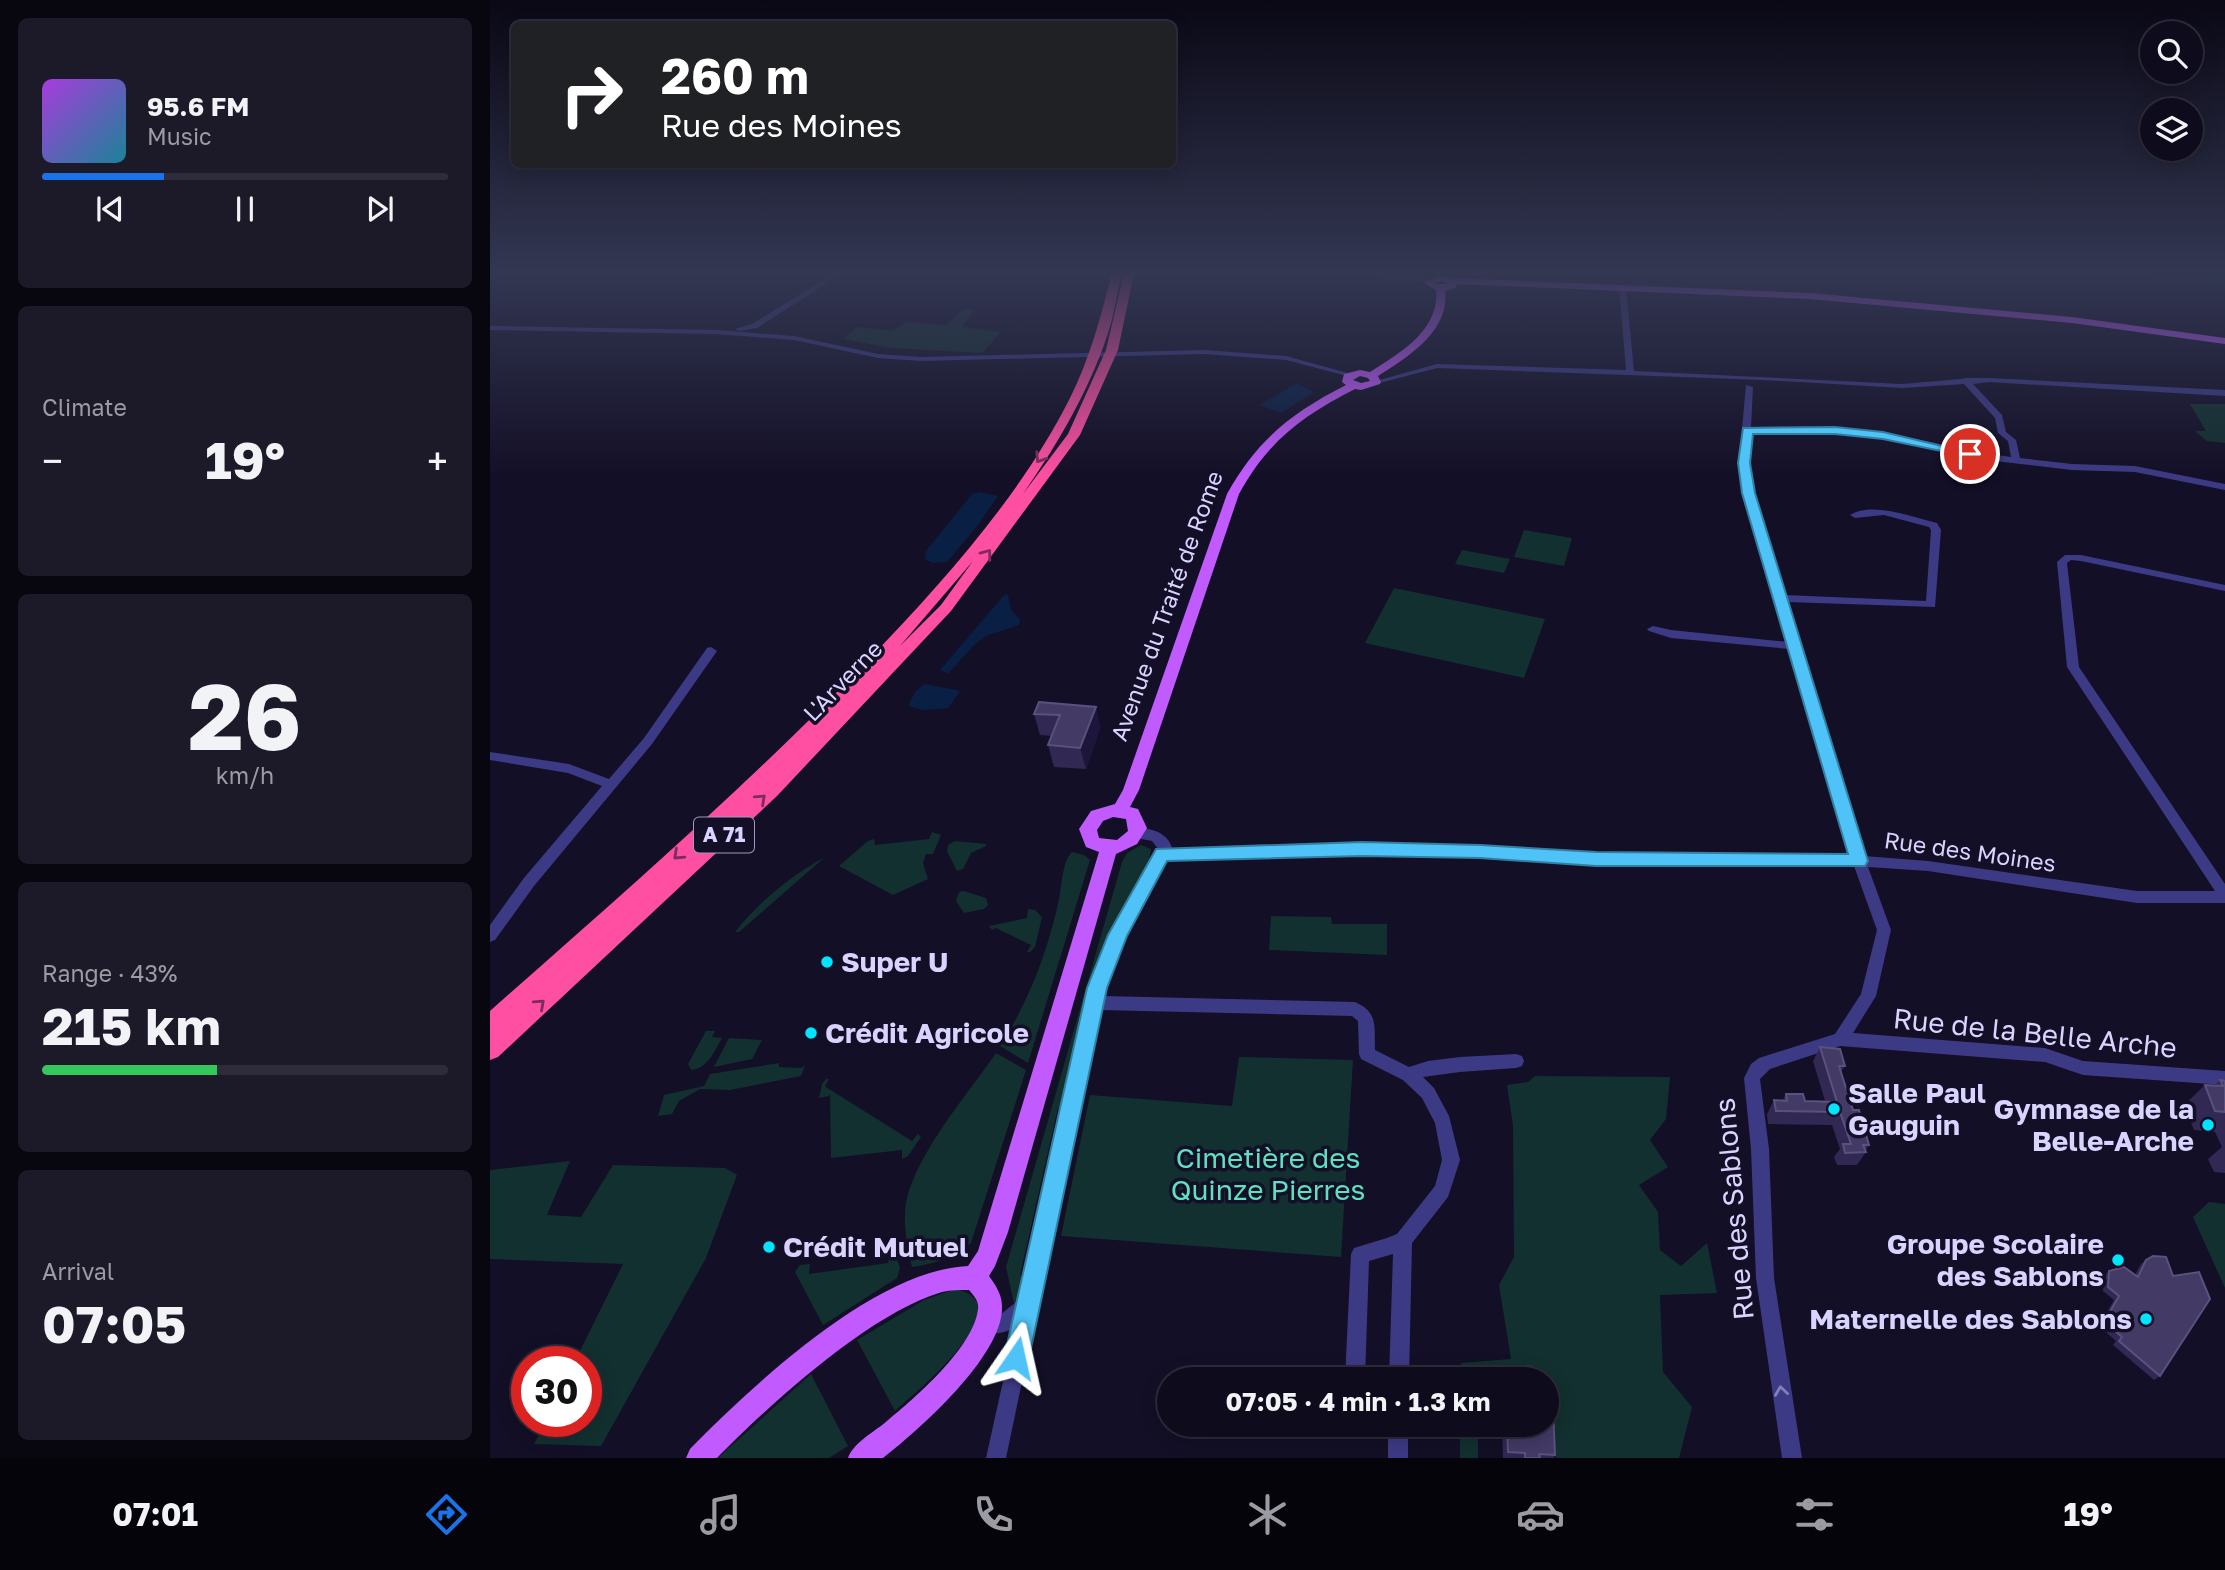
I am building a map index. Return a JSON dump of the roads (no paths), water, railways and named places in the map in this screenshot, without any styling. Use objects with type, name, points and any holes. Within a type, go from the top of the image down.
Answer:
[{"type":"highway","name":"L'Arverne","points":[[490,1025],[754,785],[869,670],[957,573],[1014,498],[1057,431],[1103,354],[1105,341]]},
{"type":"highway","name":"L'Arverne","points":[[490,1049],[770,791],[946,608],[1074,435],[1107,341]]},
{"type":"main road","points":[[1352,380],[1374,379],[1419,341]]},
{"type":"main road","name":"Avenue du Traité de Rome","points":[[1120,810],[1131,790],[1228,507],[1242,475],[1256,453],[1283,426],[1352,380]]},
{"type":"main road","points":[[1120,810],[1136,818],[1137,833],[1123,845],[1108,848],[1092,842],[1088,829],[1097,816],[1120,810]]},
{"type":"main road","points":[[974,1278],[988,1258],[1108,848]]},
{"type":"main road","points":[[699,1458],[766,1394],[873,1314],[939,1279],[955,1276],[974,1278],[989,1300],[987,1324],[970,1355],[898,1430],[866,1456]]},
{"type":"street","points":[[808,341],[878,356],[921,359],[1204,352],[1245,354],[1286,358],[1352,380]]},
{"type":"street","points":[[1627,341],[1630,373]]},
{"type":"street","points":[[1374,379],[1437,366],[1902,386],[1968,383],[2225,393]]},
{"type":"street","points":[[1732,377],[1749,387]]},
{"type":"street","points":[[1749,387],[1763,378]]},
{"type":"street","points":[[1968,383],[1998,417],[2002,433],[2012,440],[2016,461]]},
{"type":"street","points":[[1749,387],[1744,463],[1749,493],[1859,861],[1884,930],[1868,996],[1840,1040]]},
{"type":"street","points":[[1747,430],[1835,430],[1871,434],[2016,461],[2135,469],[2225,486]]},
{"type":"street","points":[[1781,598],[1931,605],[1936,530],[1933,525],[1884,512],[1855,515]]},
{"type":"street","points":[[2225,588],[2081,558],[2070,557],[2063,562],[2073,667],[2225,896]]},
{"type":"street","points":[[1653,629],[1671,634],[1795,646]]},
{"type":"street","points":[[490,936],[529,882],[648,741],[710,651]]},
{"type":"street","points":[[490,756],[526,760],[594,775],[612,786]]},
{"type":"street","points":[[996,1458],[1094,1003],[1118,935],[1165,845],[1161,840],[1137,833]]},
{"type":"street","name":"Rue des Moines","points":[[1161,856],[1362,849],[1480,851],[1596,859],[1859,861],[1928,866],[2137,897],[2225,896]]},
{"type":"street","points":[[1094,1003],[1355,1009],[1366,1018],[1367,1054],[1409,1075],[1437,1106],[1451,1160],[1442,1191],[1403,1240],[1389,1247],[1360,1254],[1355,1367]]},
{"type":"street","name":"Rue de la Belle Arche","points":[[1840,1040],[2045,1055],[2083,1068],[2225,1078]]},
{"type":"street","name":"Rue des Sablons","points":[[1792,1458],[1765,1278],[1760,1149],[1752,1078],[1765,1063],[1840,1040]]},
{"type":"street","points":[[1409,1075],[1429,1069],[1516,1060]]},
{"type":"street","points":[[1399,1367],[1403,1240]]},
{"type":"street","points":[[987,1324],[1004,1323],[1027,1305]]},
{"type":"street","points":[[1398,1437],[1398,1458]]},
{"type":"water","points":[[1297,383],[1314,392],[1281,413],[1259,405]]},
{"type":"water","points":[[979,492],[998,496],[978,525],[947,562],[933,563],[925,559],[926,551],[972,494]]},
{"type":"water","points":[[1005,594],[1008,595],[1011,610],[1020,619],[1019,625],[986,636],[973,646],[948,674],[940,670]]},
{"type":"water","points":[[924,684],[960,691],[948,708],[923,710],[908,706],[915,692]]},
{"type":"place","name":"Super U","points":[[827,962]]},
{"type":"place","name":"Crédit Agricole","points":[[811,1033]]},
{"type":"place","name":"Salle Paul Gauguin","points":[[1834,1109]]},
{"type":"place","name":"Gymnase de la Belle-Arche","points":[[2208,1125]]},
{"type":"place","name":"Crédit Mutuel","points":[[769,1247]]},
{"type":"place","name":"Groupe Scolaire des Sablons","points":[[2118,1260]]},
{"type":"place","name":"Maternelle des Sablons","points":[[2146,1319]]},
{"type":"park label","name":"Cimetière des Quinze Pierres","points":[[1268,1174]]}]
